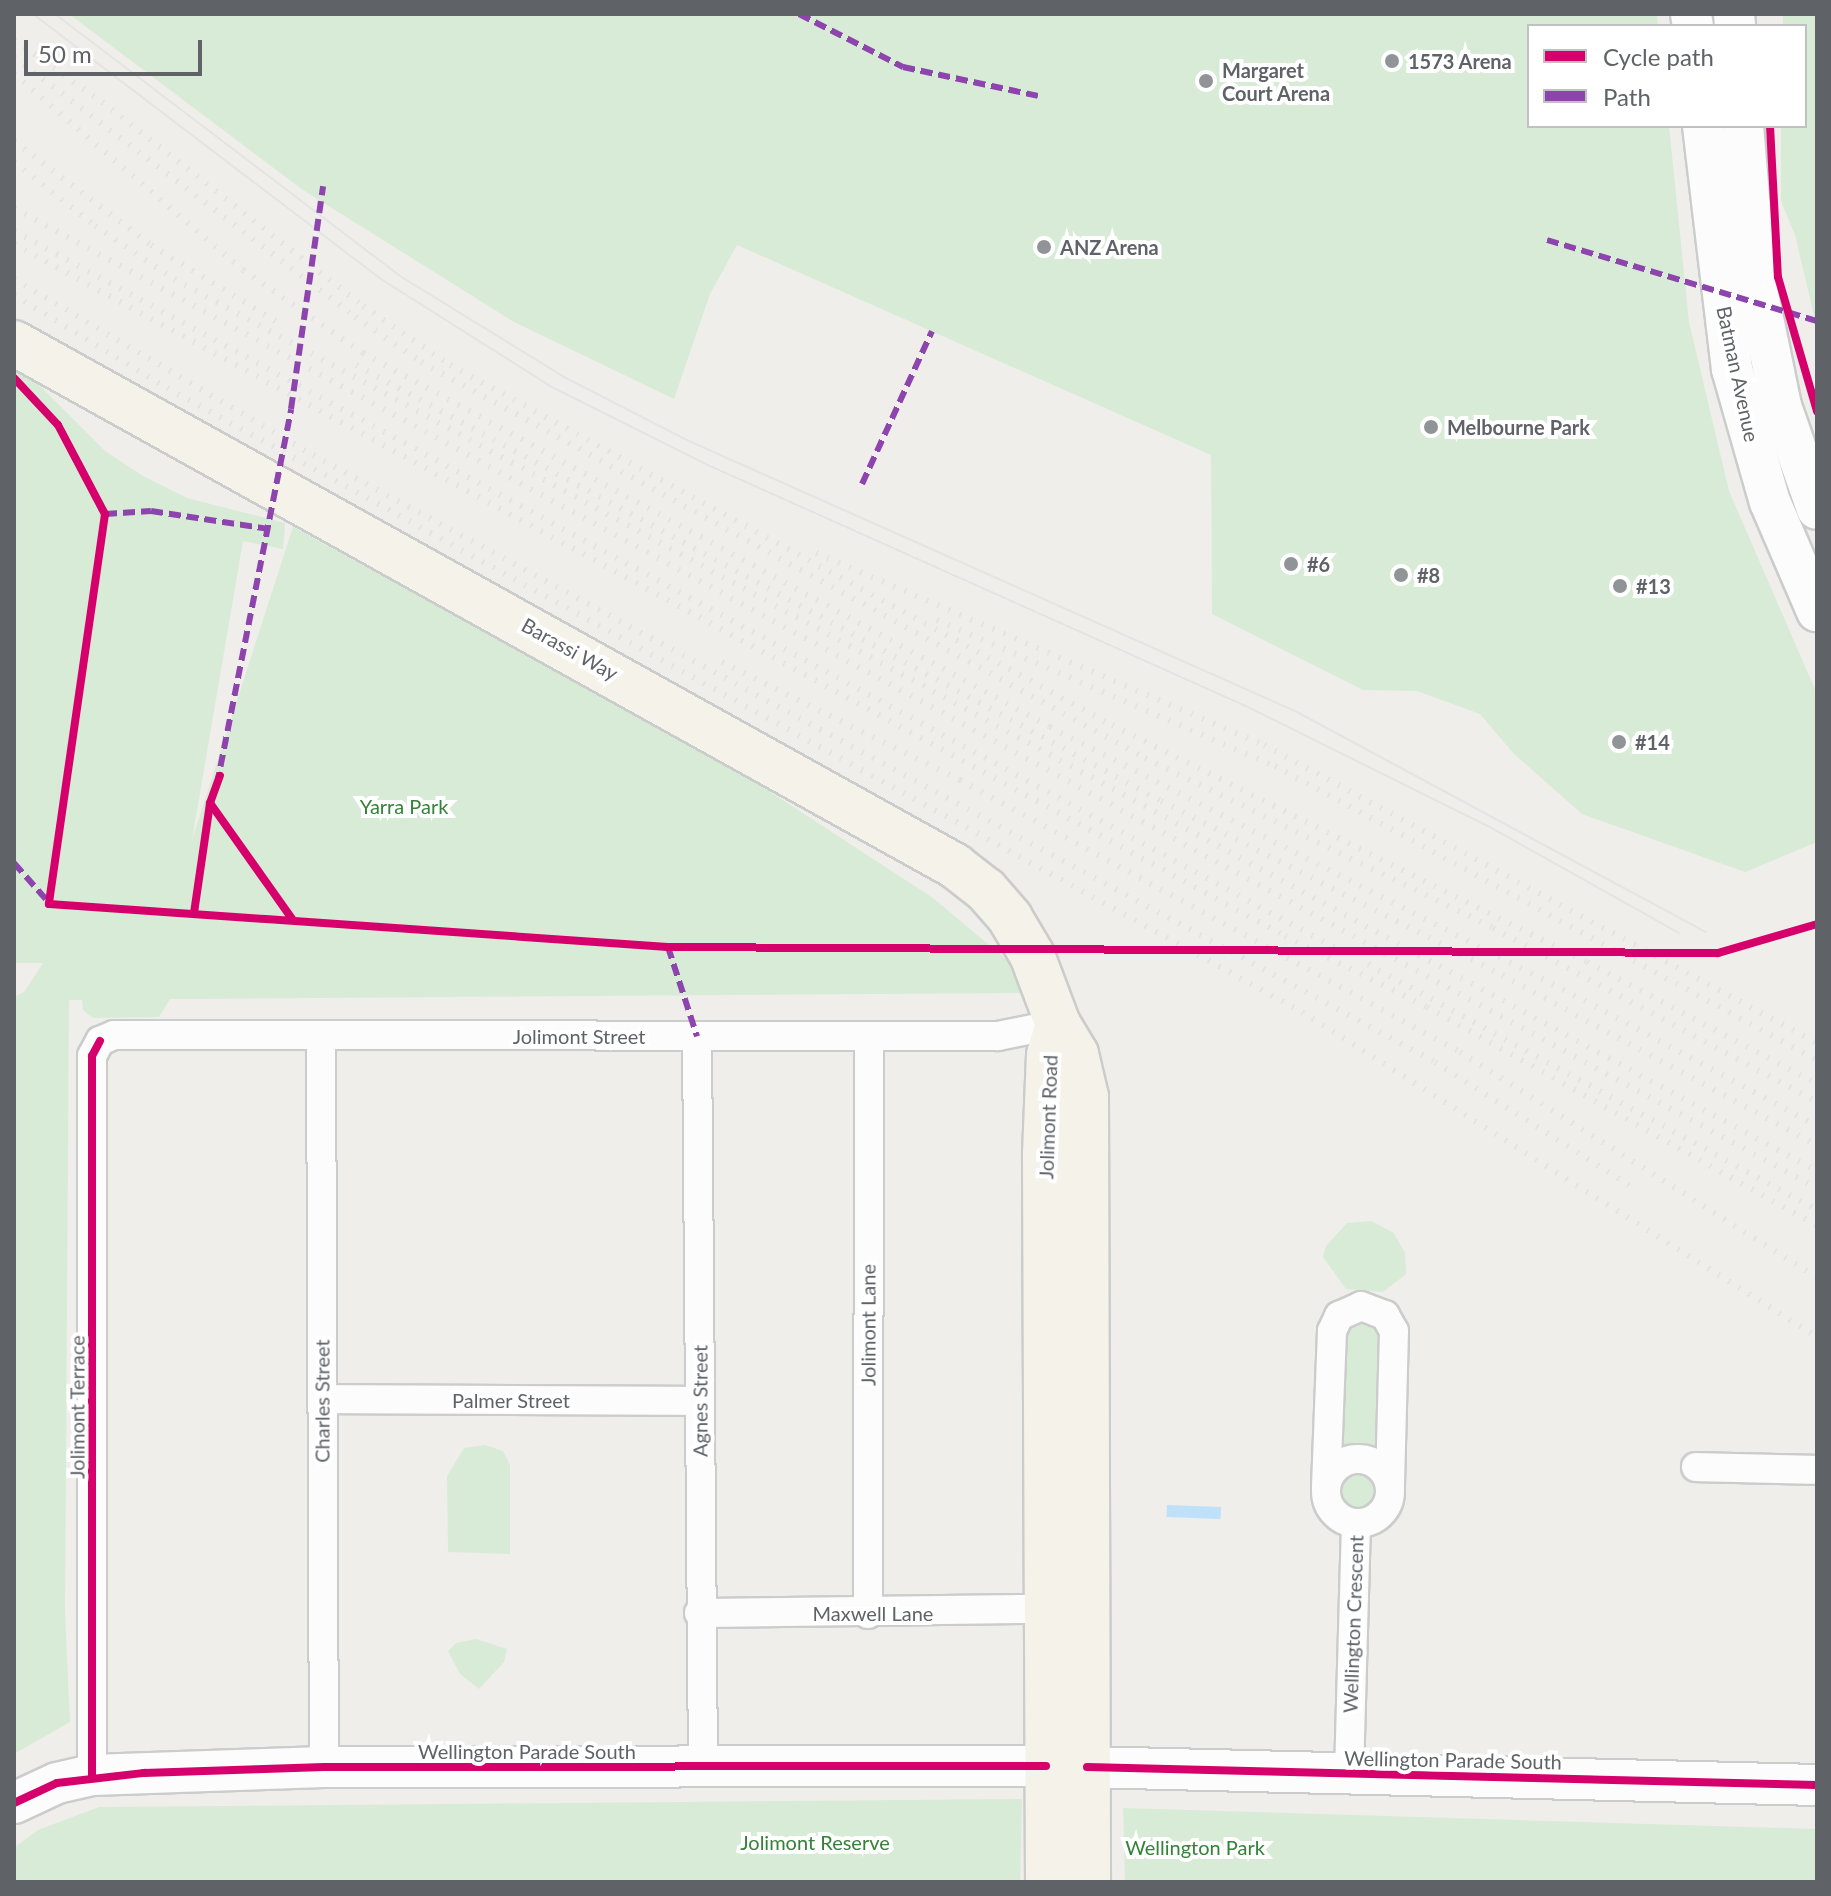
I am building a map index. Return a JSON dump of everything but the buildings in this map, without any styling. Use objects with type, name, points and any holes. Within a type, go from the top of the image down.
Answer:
[{"type":"main road","name":"Barassi Way","points":[[14,343],[955,866],[986,890],[1016,927],[1040,972],[1058,1024]]},
{"type":"main road","name":"Jolimont Road","points":[[1058,1024],[1076,1054],[1086,1097],[1066,1250],[1046,1609],[1067,1767],[1088,1882]]},
{"type":"main road","name":"Jolimont Road","points":[[1048,1882],[1067,1767],[1066,1250]]},
{"type":"street","name":"Batman Avenue","points":[[1703,128],[1736,385],[1770,502],[1817,611]]},
{"type":"street","name":"Batman Avenue","points":[[1743,128],[1757,289],[1781,406],[1817,509]]},
{"type":"street","name":"Jolimont Street","points":[[100,1041],[114,1035],[998,1036],[1058,1024]]},
{"type":"street","name":"Charles Street","points":[[321,1035],[324,1767]]},
{"type":"street","name":"Agnes Street","points":[[697,1036],[699,1613],[703,1766]]},
{"type":"street","name":"Jolimont Lane","points":[[868,1614],[869,1036]]},
{"type":"street","name":"Jolimont Terrace","points":[[92,1775],[92,1056],[100,1041]]},
{"type":"street","points":[[1361,1306],[1380,1311],[1394,1331],[1390,1487],[1381,1513],[1356,1523],[1333,1511],[1326,1487],[1332,1331],[1339,1316],[1361,1306]]},
{"type":"street","name":"Palmer Street","points":[[322,1399],[700,1401]]},
{"type":"street","points":[[1326,1487],[1335,1467],[1360,1458],[1380,1468],[1390,1487]]},
{"type":"street","points":[[1696,1467],[1817,1470]]},
{"type":"street","name":"Wellington Crescent","points":[[1349,1774],[1356,1523]]},
{"type":"street","name":"Maxwell Lane","points":[[699,1613],[868,1614],[1046,1609]]},
{"type":"street","name":"Wellington Parade South","points":[[14,1803],[57,1783],[92,1775],[324,1767],[1067,1767],[1817,1785]]},
{"type":"green space","name":"Melbourne Park","points":[[69,14],[1657,14],[1658,24],[1527,24],[1527,128],[1669,128],[1689,322],[1729,491],[1817,694],[1817,842],[1745,872],[1582,814],[1514,754],[1480,714],[1417,691],[1363,690],[1212,614],[1211,455],[737,245],[710,294],[674,399],[514,322],[303,190]]},
{"type":"green space","points":[[1783,14],[1817,14],[1817,328],[1795,235],[1781,201],[1781,128],[1807,128],[1807,24],[1783,24]]},
{"type":"green space","name":"Yarra Park","points":[[14,360],[105,451],[143,476],[187,498],[285,523],[283,549],[243,541],[192,840],[293,527],[726,763],[933,898],[1007,960],[1022,993],[170,999],[159,1017],[93,1018],[83,1010],[82,1000],[69,1000],[65,1613],[70,1722],[14,1754],[14,997],[24,992],[43,963],[14,963]]},
{"type":"green space","points":[[1371,1221],[1394,1233],[1405,1253],[1406,1274],[1383,1292],[1346,1289],[1323,1257],[1326,1246],[1347,1223]]},
{"type":"green space","points":[[1353,1320],[1369,1320],[1381,1339],[1380,1456],[1339,1454],[1341,1336]]},
{"type":"green space","points":[[485,1445],[503,1451],[510,1465],[510,1554],[448,1552],[447,1476],[464,1448]]},
{"type":"green space","points":[[1358,1472],[1373,1478],[1379,1493],[1373,1508],[1358,1514],[1343,1508],[1337,1493],[1343,1478]]},
{"type":"green space","points":[[476,1639],[507,1649],[504,1662],[479,1689],[460,1674],[448,1651],[456,1643]]},
{"type":"green space","name":"Jolimont Reserve","points":[[1022,1799],[1020,1882],[14,1882],[14,1848],[38,1830],[99,1807]]},
{"type":"green space","name":"Wellington Park","points":[[1123,1808],[1817,1829],[1817,1882],[1125,1882]]},
{"type":"water","points":[[1167,1505],[1221,1507],[1221,1519],[1167,1517]]},
{"type":"tram line","points":[[33,14],[381,279],[550,386],[710,466],[1248,707],[1490,827],[1679,933]]},
{"type":"tram line","points":[[55,14],[400,276],[564,377],[689,441],[1297,712],[1706,932]]},
{"type":"railway","points":[[14,40],[102,102],[363,306],[450,365],[1112,725],[1587,962],[1817,1084]]},
{"type":"railway","points":[[14,57],[355,317],[421,362],[1145,758],[1493,928],[1817,1102]]},
{"type":"railway","points":[[14,74],[243,270],[363,353],[1050,727],[1595,1006],[1817,1126]]},
{"type":"railway","points":[[14,141],[151,245],[282,325]]},
{"type":"railway","points":[[14,162],[95,226],[174,279],[1817,1171]]},
{"type":"railway","points":[[14,208],[1817,1188]]},
{"type":"railway","points":[[14,231],[1343,952]]},
{"type":"railway","points":[[14,244],[1285,936],[1427,1007],[1817,1226]]},
{"type":"railway","points":[[14,279],[313,455],[1435,1062],[1637,1190]]},
{"type":"railway","points":[[14,295],[167,388],[1302,1012],[1817,1337]]},
{"type":"railway","points":[[356,365],[1161,801],[1502,975],[1817,1145]]},
{"type":"railway","points":[[816,553],[1264,745],[1817,1043]]},
{"type":"railway","points":[[937,620],[1275,766],[1817,1060]]},
{"type":"railway","points":[[722,662],[960,780],[1460,1052],[1817,1278]]},
{"type":"railway","points":[[1368,964],[1817,1210]]},
{"type":"marked path","points":[[799,14],[903,67],[1038,96]]},
{"type":"marked path","points":[[217,784],[291,409],[323,186]]},
{"type":"marked path","points":[[1547,240],[1817,321]]},
{"type":"marked path","points":[[862,484],[932,331]]},
{"type":"marked path","points":[[105,514],[151,511],[269,529]]},
{"type":"marked path","points":[[14,863],[51,905]]},
{"type":"marked path","points":[[668,947],[697,1036]]},
{"type":"cycle path","points":[[1770,128],[1778,277],[1817,411]]},
{"type":"cycle path","points":[[14,378],[58,425],[105,514],[49,904]]},
{"type":"cycle path","points":[[194,913],[210,803],[220,776]]},
{"type":"cycle path","points":[[210,803],[292,919]]},
{"type":"cycle path","points":[[49,904],[668,947],[1718,953],[1817,924]]},
{"type":"cycle path","points":[[92,1775],[92,1056],[100,1041]]},
{"type":"cycle path","points":[[14,1803],[57,1783],[144,1773],[324,1767],[1046,1766]]},
{"type":"cycle path","points":[[1087,1767],[1817,1785]]},
{"type":"place","name":"1573 Arena","points":[[1392,61]]},
{"type":"place","name":"Margaret Court Arena","points":[[1206,81]]},
{"type":"place","name":"ANZ Arena","points":[[1044,247]]},
{"type":"place","name":"Melbourne Park","points":[[1431,427]]},
{"type":"place","name":"#6","points":[[1291,564]]},
{"type":"place","name":"#8","points":[[1401,575]]},
{"type":"place","name":"#13","points":[[1620,586]]},
{"type":"place","name":"#14","points":[[1619,742]]}]
